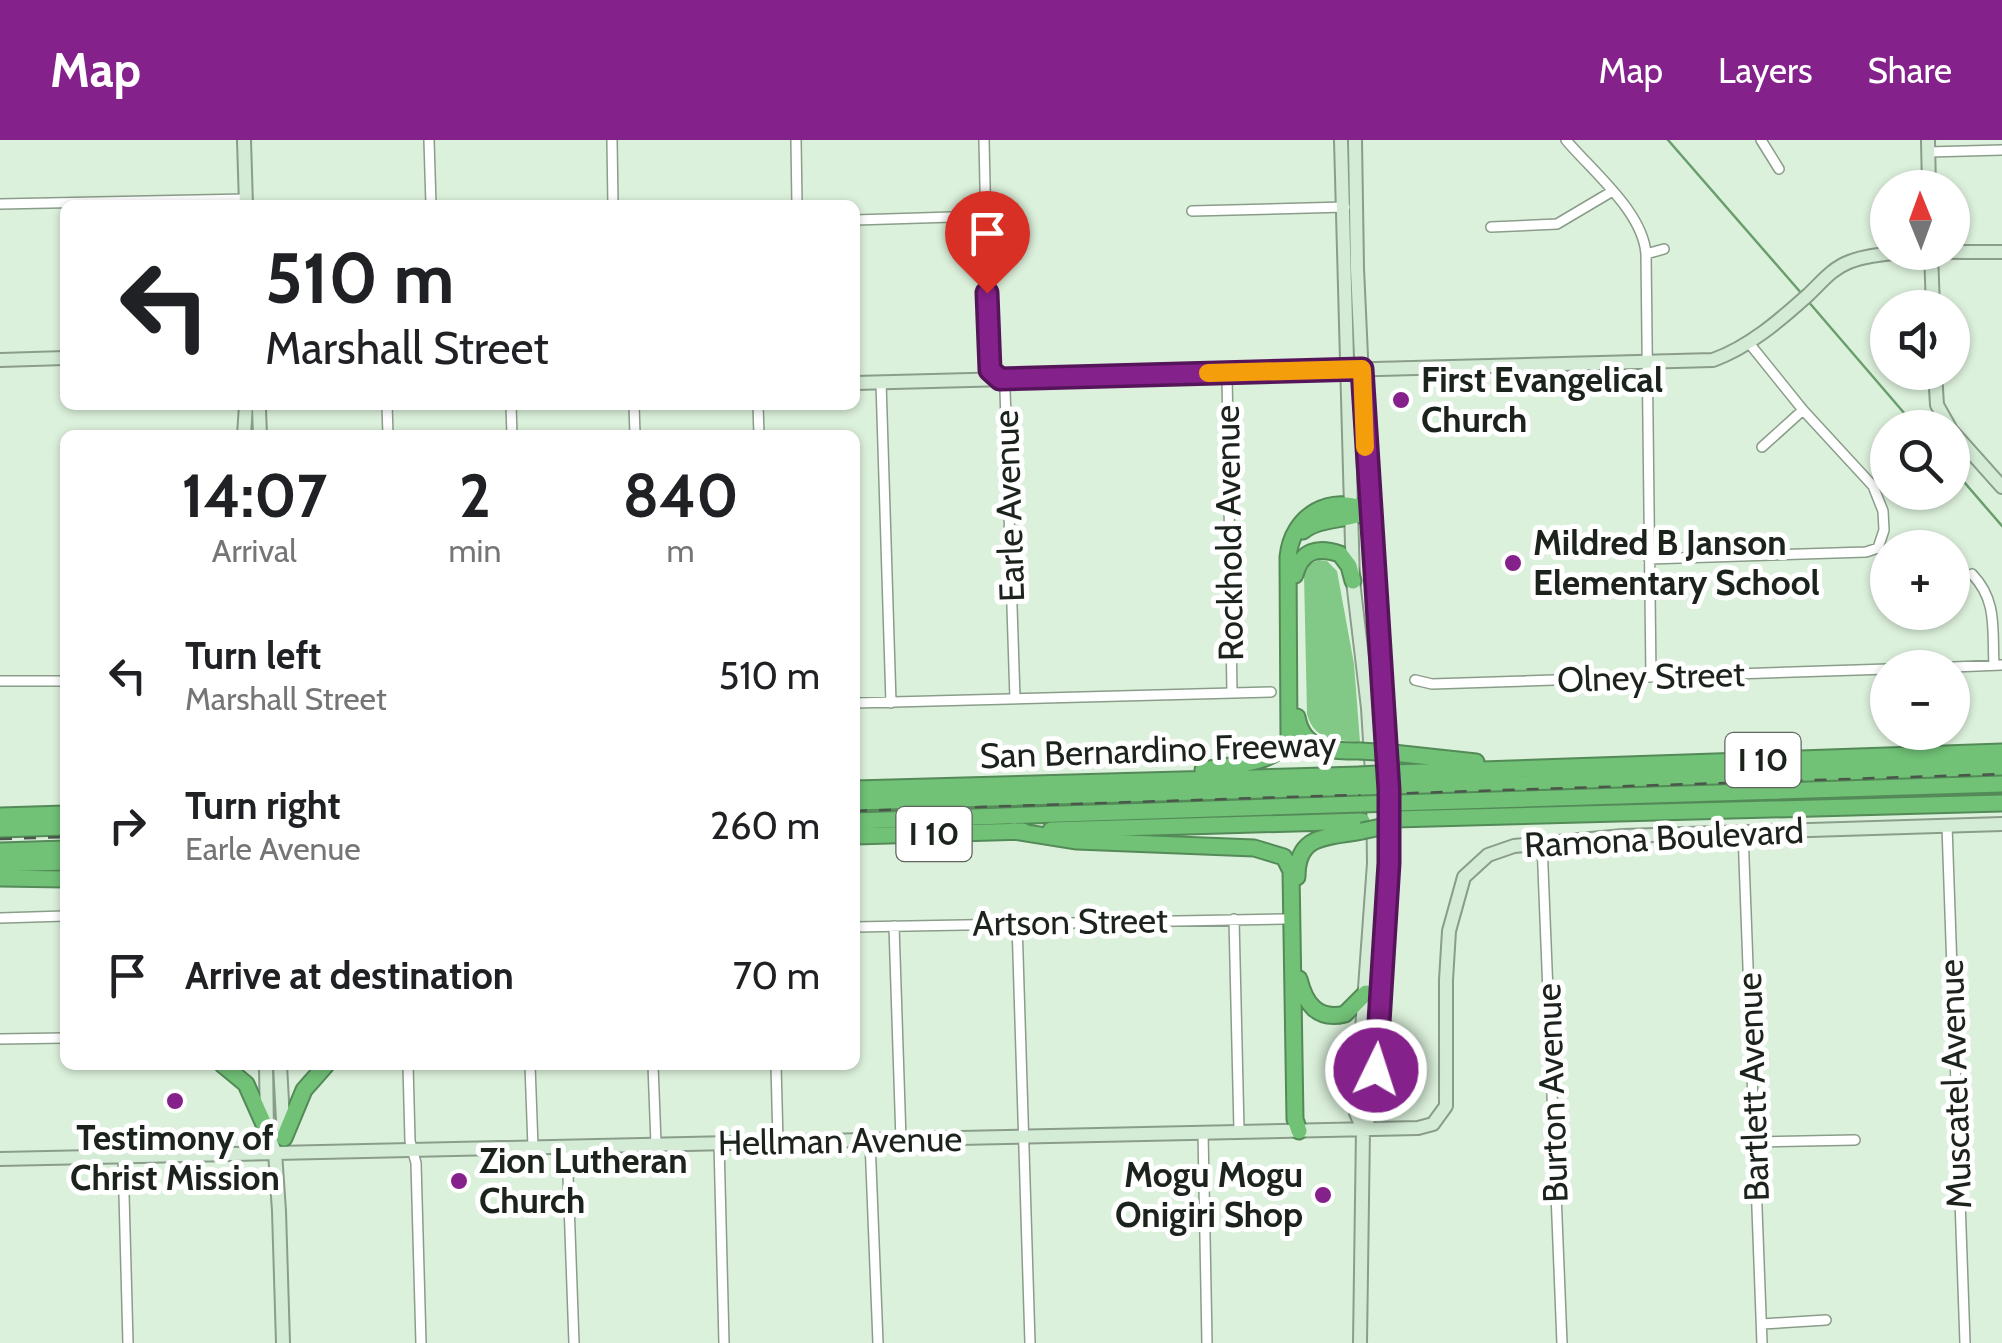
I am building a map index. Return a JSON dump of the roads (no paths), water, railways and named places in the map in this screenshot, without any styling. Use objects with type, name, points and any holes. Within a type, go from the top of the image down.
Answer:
[{"type":"highway","points":[[1160,778],[1265,758],[1290,741],[1289,545],[1293,532],[1310,516],[1334,504],[1350,502],[1368,512]]},
{"type":"highway","points":[[1368,512],[1350,520],[1316,523],[1304,530],[1297,544],[1300,730],[1320,749],[1525,768]]},
{"type":"highway","points":[[1295,575],[1302,558],[1324,550],[1340,554],[1349,566],[1353,582]]},
{"type":"highway","name":"San Bernardino Freeway","points":[[1396,804],[1525,768],[2002,752]]},
{"type":"highway","points":[[860,821],[1396,804],[2002,767]]},
{"type":"highway","name":"San Bernardino Freeway","points":[[860,789],[1160,778],[1361,804]]},
{"type":"highway","points":[[860,802],[1396,804],[2002,784]]},
{"type":"highway","name":"San Bernardino Freeway","points":[[860,836],[1014,831],[1361,804],[2002,803]]},
{"type":"highway","points":[[1299,1131],[1299,856],[1361,804]]},
{"type":"highway","points":[[0,816],[60,814]]},
{"type":"highway","points":[[0,829],[60,827]]},
{"type":"highway","points":[[1014,831],[1077,841],[1254,848],[1284,857],[1291,871],[1299,1131]]},
{"type":"highway","points":[[0,851],[60,848]]},
{"type":"highway","points":[[0,864],[60,862]]},
{"type":"highway","points":[[0,878],[60,880]]},
{"type":"highway","points":[[1299,979],[1308,1004],[1325,1015],[1344,1014],[1366,992]]},
{"type":"highway","points":[[229,1070],[246,1084],[268,1131]]},
{"type":"highway","points":[[284,1138],[304,1090],[322,1070]]},
{"type":"street","points":[[244,140],[246,200]]},
{"type":"street","points":[[429,140],[431,200]]},
{"type":"street","points":[[612,140],[613,200]]},
{"type":"street","points":[[796,140],[796,200]]},
{"type":"street","name":"Earle Avenue","points":[[984,140],[990,370],[1006,390],[1015,699]]},
{"type":"street","points":[[1341,140],[1350,207],[1355,369],[1388,773],[1389,863],[1376,1070],[1371,1114],[1363,1129]]},
{"type":"street","points":[[1350,207],[1356,140]]},
{"type":"street","points":[[1566,140],[1634,217],[1645,236],[1652,677]]},
{"type":"street","points":[[1760,140],[1779,169]]},
{"type":"street","points":[[1928,146],[2002,150]]},
{"type":"street","points":[[1491,227],[1557,224],[1611,192]]},
{"type":"street","points":[[0,204],[60,204]]},
{"type":"street","points":[[1192,211],[1350,207]]},
{"type":"street","points":[[860,220],[985,216]]},
{"type":"street","points":[[1646,254],[1664,249]]},
{"type":"street","points":[[1970,252],[2002,252]]},
{"type":"street","points":[[860,383],[1713,360],[1749,344],[1830,272],[1870,256]]},
{"type":"street","points":[[1649,559],[1866,552],[1878,548],[1884,530],[1880,497],[1749,344]]},
{"type":"street","points":[[0,360],[60,358]]},
{"type":"street","points":[[1355,369],[1350,520],[1374,790],[1374,863],[1356,1113],[1363,1129],[1360,1343]]},
{"type":"street","name":"Rockhold Avenue","points":[[1227,373],[1232,693]]},
{"type":"street","points":[[880,382],[891,702]]},
{"type":"street","points":[[1762,447],[1804,410]]},
{"type":"street","points":[[1970,451],[2002,487]]},
{"type":"street","points":[[1970,666],[1998,665],[1992,603],[1972,574]]},
{"type":"street","name":"Olney Street","points":[[1415,680],[1432,684],[1870,670]]},
{"type":"street","points":[[0,682],[60,681]]},
{"type":"street","points":[[860,704],[1271,692]]},
{"type":"street","name":"Ramona Boulevard","points":[[1438,1120],[1446,1106],[1448,943],[1464,877],[1475,864],[1501,848],[1744,832],[2002,824]]},
{"type":"street","name":"Muscatel Avenue","points":[[1947,826],[1965,1343]]},
{"type":"street","name":"Bartlett Avenue","points":[[1744,832],[1762,1343]]},
{"type":"street","name":"Burton Avenue","points":[[1542,843],[1562,1343]]},
{"type":"street","points":[[0,918],[60,916]]},
{"type":"street","points":[[1234,919],[1239,1130]]},
{"type":"street","name":"Artson Street","points":[[860,927],[1285,919]]},
{"type":"street","points":[[1016,923],[1030,1343]]},
{"type":"street","points":[[894,926],[900,1140]]},
{"type":"street","points":[[0,1040],[60,1038]]},
{"type":"street","points":[[266,1070],[283,1343]]},
{"type":"street","points":[[274,1152],[284,1138],[280,1070]]},
{"type":"street","points":[[408,1070],[420,1343]]},
{"type":"street","points":[[530,1070],[532,1147]]},
{"type":"street","points":[[653,1070],[656,1144]]},
{"type":"street","points":[[776,1070],[778,1142]]},
{"type":"street","name":"Hellman Avenue","points":[[0,1159],[1418,1128],[1438,1120]]},
{"type":"street","points":[[1203,1132],[1207,1343]]},
{"type":"street","points":[[870,1140],[878,1343]]},
{"type":"street","points":[[1755,1142],[1855,1140]]},
{"type":"street","points":[[719,1143],[724,1343]]},
{"type":"street","points":[[567,1147],[574,1343]]},
{"type":"street","points":[[122,1156],[128,1343]]},
{"type":"street","points":[[1762,1324],[1826,1320]]},
{"type":"waterway","points":[[1668,140],[1802,294]]},
{"type":"waterway","points":[[1807,300],[1902,410]]},
{"type":"waterway","points":[[1970,489],[2002,526]]},
{"type":"railway","points":[[860,811],[2002,774]]},
{"type":"railway","points":[[0,839],[60,837]]},
{"type":"place","name":"First Evangelical Church","points":[[1401,400]]},
{"type":"place","name":"Mildred B Janson Elementary School","points":[[1513,563]]},
{"type":"place","name":"Testimony of Christ Mission","points":[[175,1101]]},
{"type":"place","name":"Zion Lutheran Church","points":[[459,1181]]},
{"type":"place","name":"Mogu Mogu Onigiri Shop","points":[[1323,1195]]}]
